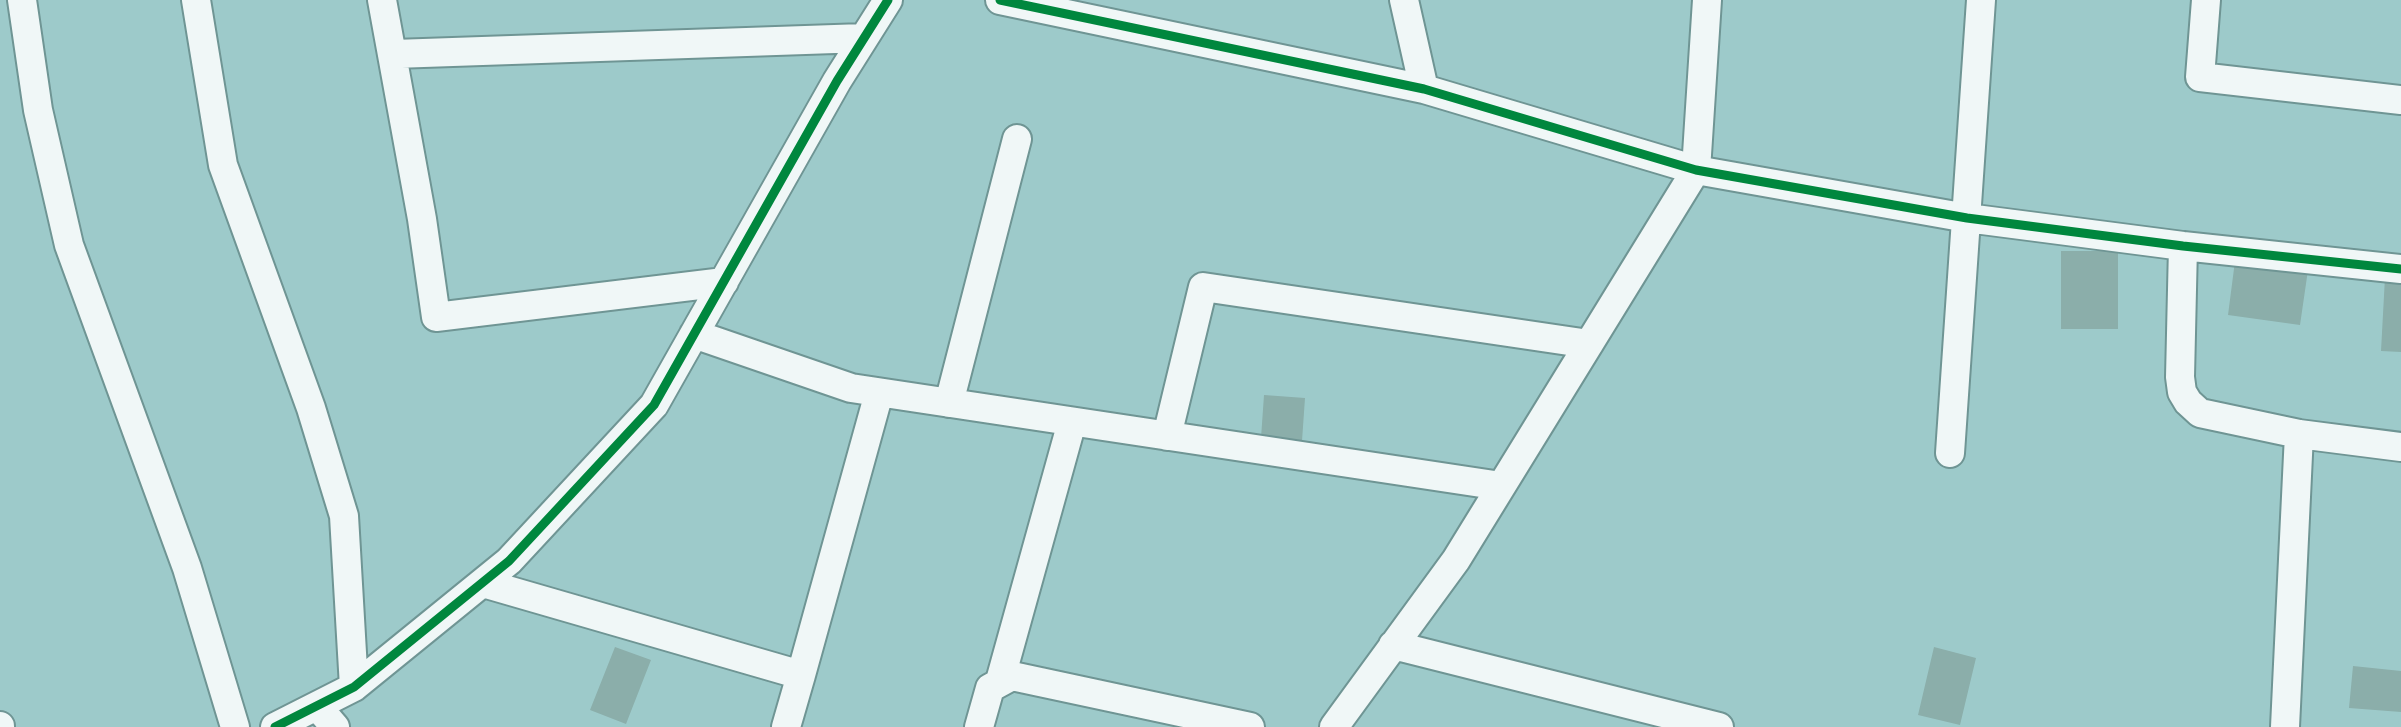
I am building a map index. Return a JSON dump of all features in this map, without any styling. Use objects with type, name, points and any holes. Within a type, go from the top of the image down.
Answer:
[{"type":"street","points":[[22,0],[38,110],[69,244],[187,568],[235,727]]},
{"type":"street","points":[[196,0],[223,165],[311,408],[344,516],[354,687]]},
{"type":"street","points":[[382,0],[394,54],[436,316],[724,282]]},
{"type":"street","points":[[275,727],[326,716],[354,687],[509,561],[654,405],[837,81],[888,0]]},
{"type":"street","points":[[1000,0],[1424,89],[1696,170],[1967,218],[2183,246],[2401,269]]},
{"type":"street","points":[[1404,0],[1424,89]]},
{"type":"street","points":[[1334,727],[1456,560],[1696,170],[1707,0]]},
{"type":"street","points":[[1950,453],[1981,0]]},
{"type":"street","points":[[2206,0],[2200,77],[2401,100]]},
{"type":"street","points":[[394,54],[864,38]]},
{"type":"street","points":[[949,403],[1017,139]]},
{"type":"street","points":[[2183,246],[2180,377],[2182,392],[2187,402],[2200,413],[2299,434],[2401,447]]},
{"type":"street","points":[[1167,436],[1203,287],[1589,344]]},
{"type":"street","points":[[694,334],[851,388],[1501,486]]},
{"type":"street","points":[[786,727],[879,393]]},
{"type":"street","points":[[1000,681],[1072,422]]},
{"type":"street","points":[[2285,727],[2299,434]]},
{"type":"street","points":[[483,583],[801,675]]},
{"type":"street","points":[[1393,645],[1719,727]]},
{"type":"street","points":[[979,727],[990,688],[1012,676],[1250,727]]},
{"type":"building","points":[[2061,251],[2118,251],[2118,329],[2061,329]]},
{"type":"building","points":[[2235,261],[2308,270],[2300,325],[2228,315]]},
{"type":"building","points":[[2385,277],[2401,278],[2401,352],[2381,351]]},
{"type":"building","points":[[1264,395],[1305,398],[1302,441],[1261,438]]},
{"type":"building","points":[[615,647],[651,660],[626,724],[590,710]]},
{"type":"building","points":[[1934,647],[1976,658],[1960,725],[1918,715]]},
{"type":"building","points":[[2353,666],[2401,671],[2401,712],[2349,708]]},
{"type":"cycle path","points":[[275,727],[354,687],[509,561],[654,405],[837,81],[888,0]]},
{"type":"cycle path","points":[[1000,0],[1424,89],[1696,170],[1967,218],[2183,246],[2401,269]]}]
